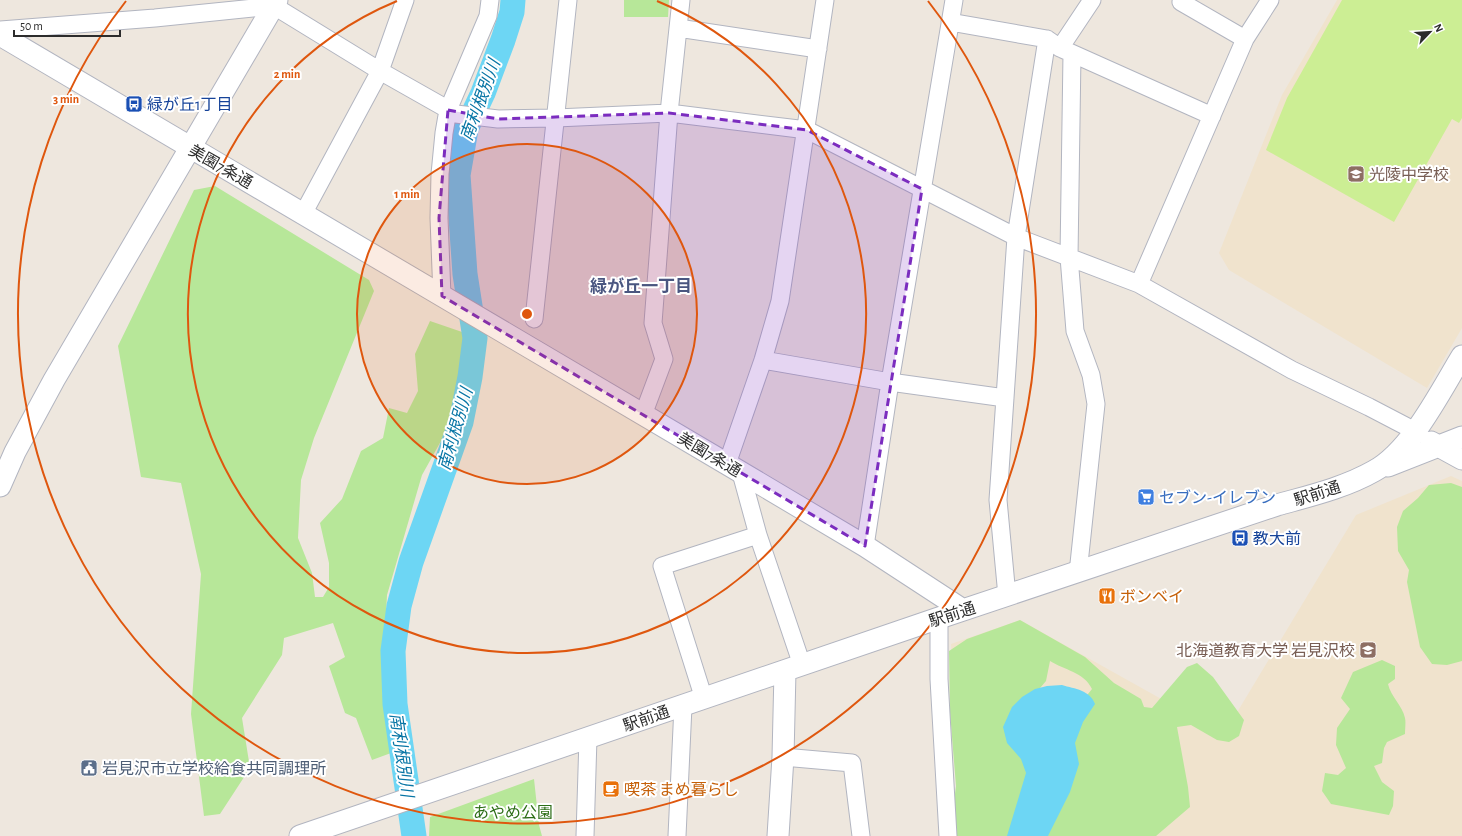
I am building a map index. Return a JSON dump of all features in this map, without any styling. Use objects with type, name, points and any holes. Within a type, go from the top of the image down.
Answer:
[{"type":"street","points":[[303,214],[380,71],[405,0]]},
{"type":"street","points":[[448,300],[438,218],[444,133],[488,16],[490,0]]},
{"type":"street","points":[[534,318],[568,0]]},
{"type":"street","points":[[643,415],[664,359],[653,323],[668,113],[681,0]]},
{"type":"street","points":[[778,836],[783,757],[794,668],[758,535],[734,468],[780,301],[826,0]]},
{"type":"street","points":[[865,546],[890,382],[954,0]]},
{"type":"street","points":[[1008,596],[998,500],[1016,236],[1060,47],[1092,0]]},
{"type":"street","points":[[1139,284],[1245,39],[1270,0]]},
{"type":"street","points":[[1181,2],[1245,39]]},
{"type":"street","points":[[0,486],[15,452],[54,380],[275,3]]},
{"type":"street","points":[[0,30],[155,18],[275,3],[380,71],[452,112],[498,119],[668,113],[806,130],[1016,236],[1139,284],[1292,370],[1415,431],[1462,459]]},
{"type":"street","points":[[950,22],[1060,47],[1212,116]]},
{"type":"street","points":[[678,28],[818,49]]},
{"type":"street","name":"美園7条通","points":[[0,35],[865,546],[963,610]]},
{"type":"street","points":[[1060,47],[1069,257],[1075,331],[1091,375],[1096,404],[1078,573]]},
{"type":"street","name":"駅前通","points":[[300,836],[939,618],[1078,573],[1276,505],[1333,489],[1374,471],[1393,456],[1421,424],[1462,356]]},
{"type":"street","points":[[763,360],[890,382],[1005,398]]},
{"type":"street","points":[[1374,471],[1462,437]]},
{"type":"street","points":[[704,699],[662,566],[758,535]]},
{"type":"street","points":[[939,618],[939,679],[948,836]]},
{"type":"street","points":[[677,836],[683,706]]},
{"type":"street","points":[[585,836],[588,738]]},
{"type":"street","points":[[783,757],[852,763],[861,836]]},
{"type":"highlighted area","points":[[448,110],[498,119],[669,113],[807,130],[922,189],[865,546],[442,296],[439,218]]},
{"type":"shaded area","name":"光陵中学校","points":[[1337,0],[1462,0],[1462,328],[1427,388],[1229,270],[1219,253],[1282,95]]},
{"type":"shaded area","name":"北海道教育大学 岩見沢校","points":[[1451,476],[1462,481],[1462,836],[963,836],[951,644],[1020,620],[1224,734],[1356,515]]},
{"type":"green space","points":[[624,0],[669,0],[668,17],[624,17]]},
{"type":"green space","points":[[1342,0],[1462,0],[1462,118],[1459,123],[1452,119],[1394,222],[1266,150],[1287,98]]},
{"type":"green space","points":[[215,186],[369,280],[374,291],[314,438],[301,480],[298,538],[312,573],[315,597],[323,597],[329,587],[329,563],[320,523],[342,499],[361,451],[383,438],[389,408],[407,413],[418,391],[415,354],[430,321],[465,333],[455,416],[422,475],[387,595],[382,689],[391,753],[372,760],[356,718],[345,713],[329,666],[345,657],[333,623],[284,638],[282,655],[242,718],[250,768],[220,814],[204,816],[191,714],[201,574],[181,483],[141,477],[118,346],[194,190]]},
{"type":"green space","points":[[1451,483],[1462,487],[1462,661],[1447,665],[1432,664],[1420,647],[1407,582],[1409,570],[1398,551],[1397,527],[1403,511],[1418,498],[1429,485]]},
{"type":"green space","points":[[1020,620],[1085,657],[1114,683],[1141,699],[1144,707],[1152,708],[1187,667],[1197,663],[1213,677],[1244,720],[1239,736],[1229,742],[1217,740],[1191,725],[1177,727],[1188,787],[1190,807],[1156,836],[1027,836],[1084,699],[1092,689],[1079,675],[1050,661],[1046,681],[1024,707],[1024,758],[1027,780],[1015,836],[956,836],[954,802],[956,786],[950,712],[949,651],[967,639]]},
{"type":"green space","points":[[1382,660],[1395,666],[1395,679],[1388,684],[1389,689],[1404,713],[1405,718],[1405,734],[1387,742],[1384,748],[1382,763],[1374,766],[1382,782],[1394,791],[1393,806],[1389,815],[1331,804],[1322,791],[1325,773],[1338,775],[1346,768],[1336,745],[1337,728],[1350,709],[1341,698],[1353,672]]},
{"type":"green space","name":"あやめ公園","points":[[534,779],[539,825],[542,836],[429,836],[430,817]]},
{"type":"water","points":[[1062,685],[1086,693],[1093,699],[1095,704],[1083,722],[1075,743],[1079,764],[1070,792],[1048,836],[1007,836],[1026,773],[1021,759],[1007,743],[1003,727],[1012,707],[1022,697],[1035,689],[1047,686]]},
{"type":"waterway","name":"南利根別川","points":[[414,836],[395,704],[393,651],[399,606],[411,562],[461,422],[470,377],[475,338],[465,274],[458,175],[466,129],[483,93],[503,40],[512,12],[513,0]]},
{"type":"place","name":"緑が丘1丁目","points":[[134,104]]},
{"type":"place","name":"光陵中学校","points":[[1356,174]]},
{"type":"place","name":"セブン-イレブン","points":[[1146,497]]},
{"type":"place","name":"教大前","points":[[1240,538]]},
{"type":"place","name":"ボンベイ","points":[[1107,596]]},
{"type":"place","name":"北海道教育大学 岩見沢校","points":[[1368,650]]},
{"type":"place","name":"岩見沢市立学校給食共同調理所","points":[[89,768]]},
{"type":"place","name":"喫茶 まめ暮らし","points":[[611,789]]},
{"type":"district","name":"緑が丘一丁目","points":[[641,286]]}]
